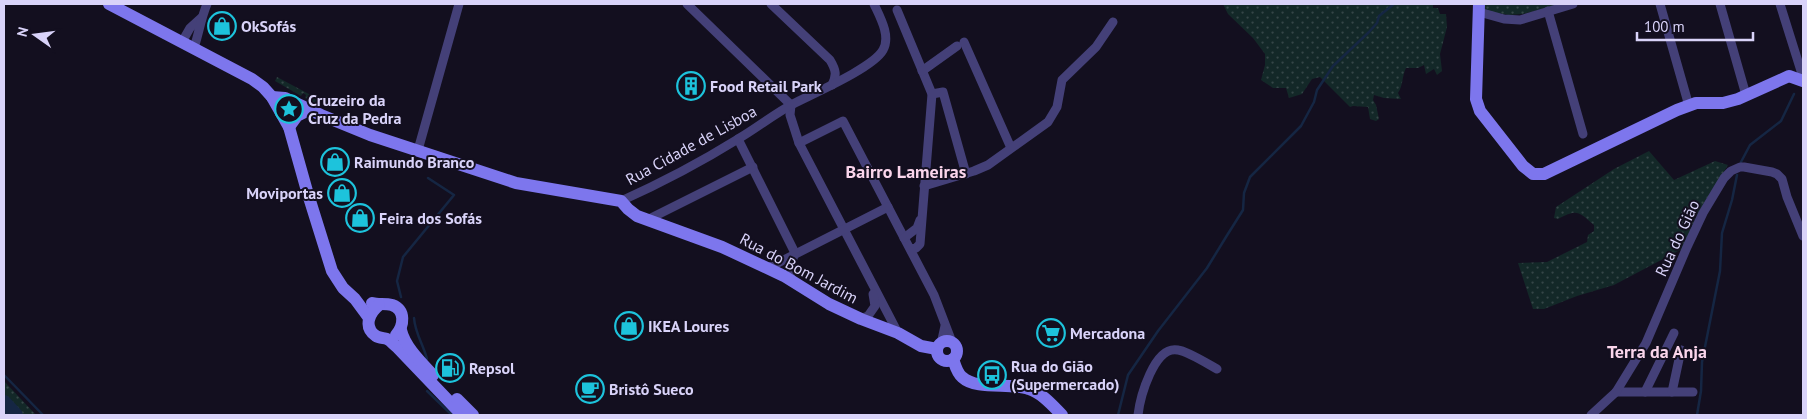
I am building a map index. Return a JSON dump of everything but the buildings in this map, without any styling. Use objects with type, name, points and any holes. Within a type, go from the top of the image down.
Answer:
[{"type":"street","points":[[109,4],[252,79],[272,97],[289,127],[332,271],[369,318]]},
{"type":"street","points":[[188,45],[200,32],[201,18],[207,4]]},
{"type":"street","points":[[418,150],[459,4]]},
{"type":"street","points":[[687,4],[791,105],[790,115],[799,143],[898,333]]},
{"type":"street","points":[[771,4],[830,60],[836,69],[836,78],[832,85]]},
{"type":"street","name":"Rua Cidade de Lisboa","points":[[272,97],[284,98],[370,135],[516,184],[621,201],[662,181],[738,139],[791,105],[832,85],[876,59],[883,50],[887,40],[874,4]]},
{"type":"street","points":[[1573,4],[1520,20],[1504,19],[1479,8],[1476,99],[1480,111],[1523,166],[1533,174],[1544,174],[1696,103],[1723,103],[1789,76],[1802,75],[1780,4]]},
{"type":"street","points":[[1660,4],[1689,106]]},
{"type":"street","points":[[1720,4],[1746,95]]},
{"type":"street","points":[[897,10],[932,94],[920,244],[916,248],[911,249]]},
{"type":"street","points":[[1548,11],[1583,134]]},
{"type":"street","points":[[188,45],[190,28],[201,18]]},
{"type":"street","points":[[924,186],[966,174],[988,165],[1048,122],[1057,107],[1062,80],[1096,47],[1113,22]]},
{"type":"street","points":[[922,71],[961,44],[1011,148]]},
{"type":"street","points":[[932,94],[943,92],[966,174]]},
{"type":"street","points":[[289,127],[297,116],[309,110]]},
{"type":"street","points":[[799,143],[843,121],[934,295],[945,326],[943,345],[957,351],[953,360]]},
{"type":"street","points":[[738,139],[795,252]]},
{"type":"street","points":[[647,220],[752,167]]},
{"type":"street","name":"Rua do Gião","points":[[1591,415],[1616,392],[1646,343],[1703,213],[1724,178],[1731,171],[1744,167],[1777,174],[1782,178],[1803,236]]},
{"type":"street","name":"Rua do Bom Jardim","points":[[621,201],[637,216],[722,247],[768,268],[829,304],[898,333],[921,346],[943,345],[940,359],[947,362],[953,360],[962,377],[976,383],[991,386],[1011,385],[1030,389],[1039,393],[1062,415]]},
{"type":"street","points":[[768,268],[795,252],[844,230],[888,207]]},
{"type":"street","points":[[904,238],[917,228],[922,216]]},
{"type":"street","points":[[791,280],[790,263],[795,252]]},
{"type":"street","points":[[861,319],[868,316],[875,306],[871,284]]},
{"type":"street","points":[[355,299],[379,305],[392,305],[398,309],[402,314],[402,337],[408,346],[430,372],[473,415]]},
{"type":"street","points":[[379,305],[372,310],[369,318],[368,324],[371,331],[376,336],[387,339],[397,347],[462,415]]},
{"type":"street","points":[[387,339],[396,336],[401,330]]},
{"type":"street","points":[[1645,392],[1674,333]]},
{"type":"street","points":[[1138,415],[1142,390],[1150,374],[1166,353],[1178,350],[1218,369]]},
{"type":"street","points":[[1672,392],[1681,350]]},
{"type":"street","points":[[1616,392],[1693,392]]},
{"type":"street","points":[[1047,401],[1050,415]]},
{"type":"green space","points":[[1223,4],[1433,4],[1433,8],[1438,8],[1440,14],[1446,14],[1447,27],[1440,54],[1442,71],[1437,75],[1434,69],[1426,74],[1424,65],[1418,68],[1406,68],[1398,93],[1401,99],[1384,98],[1374,95],[1373,100],[1379,119],[1376,121],[1370,119],[1368,107],[1350,107],[1320,77],[1312,79],[1302,94],[1289,98],[1286,88],[1273,88],[1261,80],[1265,65],[1265,54],[1253,38],[1228,14]]},
{"type":"green space","points":[[1482,4],[1557,5],[1523,14],[1509,15],[1485,11]]},
{"type":"green space","points":[[277,77],[322,101],[317,104],[305,98],[306,95],[303,93],[301,96],[275,81]]},
{"type":"green space","points":[[1649,151],[1674,180],[1715,161],[1728,165],[1695,218],[1682,249],[1614,285],[1577,296],[1544,309],[1533,309],[1518,263],[1547,262],[1587,242],[1588,235],[1594,231],[1594,225],[1581,214],[1574,213],[1558,219],[1554,218],[1556,207],[1614,169]]},
{"type":"green space","points":[[4,381],[36,415],[4,415]]},
{"type":"waterway","points":[[1118,415],[1128,375],[1158,331],[1207,268],[1243,210],[1244,193],[1250,177],[1301,126],[1314,102],[1317,90],[1333,66],[1369,32],[1377,23],[1379,16],[1394,4]]},
{"type":"waterway","points":[[1741,162],[1750,145],[1781,121],[1794,94]]},
{"type":"waterway","points":[[1697,415],[1701,391],[1702,362],[1720,271],[1722,233],[1737,175]]},
{"type":"waterway","points":[[401,297],[397,281],[403,257],[454,195],[428,178]]},
{"type":"waterway","points":[[414,318],[427,359]]},
{"type":"waterway","points":[[4,375],[43,415]]},
{"type":"waterway","points":[[427,391],[452,415]]},
{"type":"waterway","points":[[4,402],[16,415]]},
{"type":"place","name":"OkSofás","points":[[222,26]]},
{"type":"place","name":"Food Retail Park","points":[[691,86]]},
{"type":"place","name":"Cruzeiro da Cruz da Pedra","points":[[289,109]]},
{"type":"place","name":"Raimundo Branco","points":[[335,162]]},
{"type":"place","name":"Moviportas","points":[[342,193]]},
{"type":"place","name":"Feira dos Sofás","points":[[360,218]]},
{"type":"place","name":"IKEA Loures","points":[[629,326]]},
{"type":"place","name":"Mercadona","points":[[1051,333]]},
{"type":"place","name":"Repsol","points":[[450,368]]},
{"type":"place","name":"Rua do Gião (Supermercado)","points":[[992,375]]},
{"type":"place","name":"Bristô Sueco","points":[[590,389]]},
{"type":"district","name":"Bairro Lameiras","points":[[906,171]]},
{"type":"district","name":"Terra da Anja","points":[[1657,351]]}]
